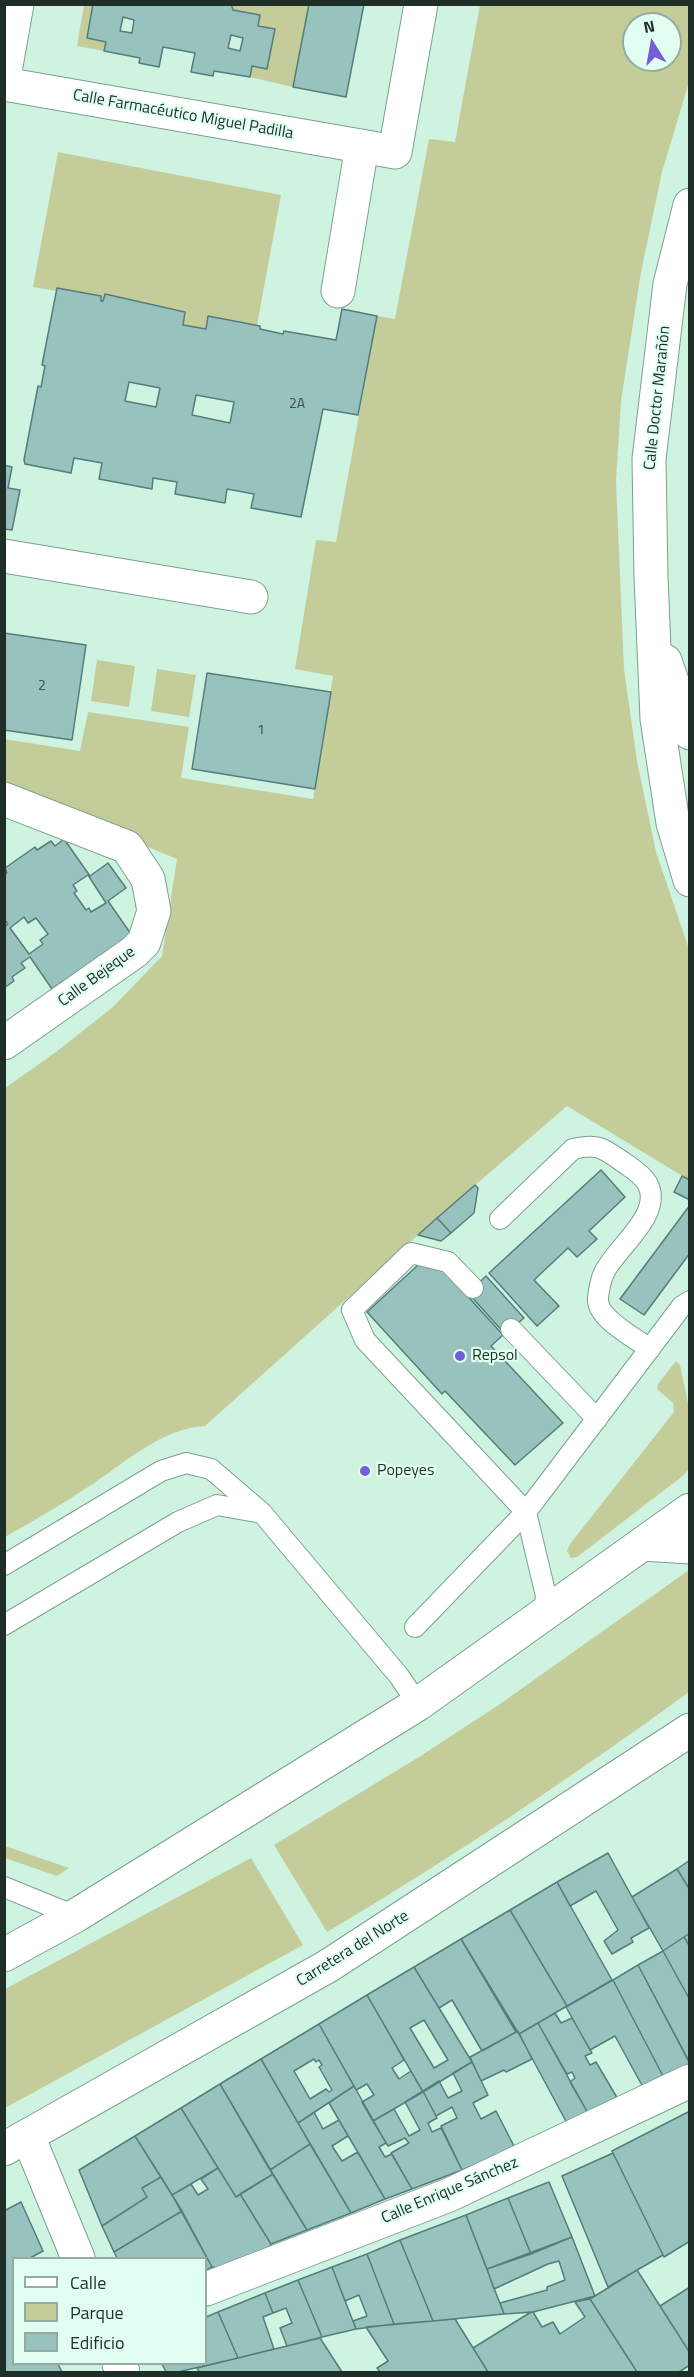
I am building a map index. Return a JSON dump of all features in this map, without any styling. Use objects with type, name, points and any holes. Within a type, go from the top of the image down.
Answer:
[{"type":"street","points":[[4,77],[17,4]]},
{"type":"street","name":"Calle Farmacéutico Miguel Padilla","points":[[4,84],[395,152],[421,4]]},
{"type":"street","points":[[338,291],[362,146]]},
{"type":"street","name":"Calle Doctor Marañón","points":[[690,205],[670,284],[649,459],[657,719],[673,823],[690,880]]},
{"type":"street","points":[[4,556],[251,597]]},
{"type":"street","name":"Calle Doctor Marañón","points":[[654,631],[690,733]]},
{"type":"street","name":"Calle Bejeque","points":[[4,799],[127,847],[148,879],[154,912],[144,942],[134,952],[4,1043]]},
{"type":"street","points":[[4,1955],[75,1916],[418,1704],[690,1510]]},
{"type":"street","points":[[642,1544],[690,1547]]},
{"type":"street","name":"Carretera del Norte","points":[[16,2142],[328,1966],[690,1730]]},
{"type":"street","name":"Calle Enrique Sánchez","points":[[207,2289],[449,2195],[690,2081]]},
{"type":"street","points":[[16,2142],[77,2257]]},
{"type":"lane","points":[[500,1219],[573,1149],[587,1145],[603,1148],[642,1176],[651,1196],[645,1217],[604,1273],[598,1301],[605,1317],[650,1349]]},
{"type":"lane","points":[[473,1288],[448,1262],[411,1254],[352,1310],[365,1340],[526,1512],[546,1596],[544,1614]]},
{"type":"lane","points":[[415,1627],[526,1512],[682,1306],[690,1301]]},
{"type":"lane","points":[[511,1329],[597,1419]]},
{"type":"lane","points":[[4,1565],[161,1471],[186,1463],[211,1469],[262,1513],[399,1676],[418,1704]]},
{"type":"lane","points":[[4,1625],[178,1522],[217,1505],[262,1513]]},
{"type":"lane","points":[[4,1887],[75,1916]]},
{"type":"green space","points":[[84,5],[93,5],[106,42],[104,51],[77,46]]},
{"type":"green space","points":[[231,5],[309,5],[293,87],[250,77],[252,66],[267,68],[275,30],[258,26],[233,10]]},
{"type":"green space","points":[[480,5],[689,5],[689,82],[662,172],[641,272],[621,401],[616,481],[624,669],[637,761],[656,852],[689,949],[689,1180],[567,1106],[437,1218],[205,1426],[189,1428],[158,1440],[68,1500],[5,1537],[5,1088],[56,1052],[113,1007],[162,956],[177,859],[5,788],[4,739],[80,751],[88,712],[189,727],[181,778],[313,799],[333,676],[295,669],[316,540],[336,542],[377,316],[395,319],[429,139],[455,142]]},
{"type":"green space","points":[[58,152],[281,195],[257,325],[208,316],[206,329],[183,325],[185,311],[105,294],[101,301],[101,296],[57,288],[56,291],[33,287]]},
{"type":"green space","points":[[97,660],[135,666],[129,707],[91,701]]},
{"type":"green space","points":[[157,669],[196,675],[189,717],[151,711]]},
{"type":"green space","points":[[676,1361],[680,1365],[689,1408],[689,1468],[684,1475],[577,1557],[571,1558],[567,1551],[570,1544],[674,1412],[673,1403],[657,1389],[658,1384]]},
{"type":"green space","points":[[689,1570],[689,1692],[511,1816],[327,1932],[274,1845],[419,1757],[500,1704]]},
{"type":"green space","points":[[5,1846],[69,1868],[57,1876],[5,1858]]},
{"type":"green space","points":[[251,1858],[303,1945],[5,2108],[5,1989]]},
{"type":"building","points":[[93,4],[231,4],[233,10],[260,15],[258,26],[275,29],[267,69],[252,66],[250,77],[214,71],[213,76],[191,72],[195,53],[163,47],[159,67],[139,63],[140,58],[104,51],[106,42],[87,38]],"holes":[[[123,17],[134,20],[132,33],[120,31]],[[231,35],[243,38],[240,51],[228,48]]]},
{"type":"building","points":[[309,4],[364,4],[346,97],[293,87]]},
{"type":"building","points":[[57,288],[101,296],[101,301],[105,294],[185,312],[183,325],[206,329],[208,316],[260,326],[260,329],[283,334],[284,331],[336,340],[342,309],[377,316],[358,415],[323,409],[301,517],[251,508],[254,494],[227,489],[225,503],[175,494],[177,482],[153,478],[152,489],[99,479],[102,463],[74,458],[71,473],[25,464],[38,386],[41,387],[45,366],[42,365]],"holes":[[[129,382],[160,388],[156,407],[125,401]],[[196,395],[234,402],[230,423],[192,415]]]},
{"type":"building","points":[[4,465],[12,467],[8,488],[20,490],[12,530],[4,529]]},
{"type":"building","points":[[4,633],[86,645],[72,740],[4,730]]},
{"type":"building","points":[[207,673],[331,692],[315,789],[192,769]]},
{"type":"building","points":[[64,839],[90,876],[108,863],[126,888],[108,901],[131,934],[121,941],[125,946],[67,987],[63,981],[52,989],[30,957],[21,963],[25,968],[12,977],[14,981],[4,988],[4,927],[8,924],[4,919],[4,875],[7,873],[5,868],[35,847],[37,850],[51,841],[55,846]],"holes":[[[88,875],[106,903],[91,912],[89,908],[86,910],[74,893],[77,891],[73,885]],[[24,917],[28,923],[36,918],[48,934],[40,940],[43,944],[29,954],[10,928]]]},
{"type":"building","points":[[601,1170],[625,1197],[589,1231],[597,1239],[577,1257],[568,1248],[534,1280],[559,1306],[537,1326],[489,1273]]},
{"type":"building","points":[[682,1176],[690,1180],[690,1200],[674,1192]]},
{"type":"building","points":[[475,1185],[478,1188],[474,1213],[451,1233],[437,1218]]},
{"type":"building","points":[[690,1205],[690,1253],[644,1315],[620,1299]]},
{"type":"building","points":[[437,1218],[451,1233],[441,1241],[418,1235]]},
{"type":"building","points":[[418,1265],[443,1269],[503,1335],[491,1346],[563,1423],[515,1465],[445,1391],[442,1394],[367,1312]]},
{"type":"building","points":[[486,1276],[524,1318],[505,1334],[468,1293]]},
{"type":"building","points":[[608,1853],[649,1928],[631,1938],[633,1942],[612,1954],[604,1941],[618,1930],[596,1891],[570,1906],[557,1882]]},
{"type":"building","points":[[690,1860],[690,1890],[677,1869]]},
{"type":"building","points":[[677,1869],[690,1890],[690,1933],[663,1951],[632,1897]]},
{"type":"building","points":[[557,1882],[612,1980],[567,2006],[510,1910]]},
{"type":"building","points":[[510,1910],[567,2006],[519,2034],[461,1939]]},
{"type":"building","points":[[690,1933],[690,1947],[684,1937]]},
{"type":"building","points":[[684,1937],[690,1947],[690,2000],[663,1951]]},
{"type":"building","points":[[461,1939],[516,2032],[482,2051],[452,2000],[439,2008],[414,1967]]},
{"type":"building","points":[[663,1951],[690,2000],[690,2063],[638,1965]]},
{"type":"building","points":[[638,1965],[690,2064],[664,2078],[613,1980]]},
{"type":"building","points":[[414,1967],[472,2062],[423,2092],[367,1995]],"holes":[[[424,2020],[448,2060],[434,2068],[410,2028]]]},
{"type":"building","points":[[613,1980],[664,2078],[644,2089],[615,2036],[590,2050],[566,2007]]},
{"type":"building","points":[[367,1995],[404,2060],[392,2068],[399,2079],[411,2071],[423,2092],[373,2121],[362,2102],[374,2095],[367,2084],[356,2090],[319,2024]]},
{"type":"building","points":[[555,2013],[561,2023],[572,2018],[592,2053],[585,2056],[590,2065],[596,2062],[619,2101],[589,2115],[570,2082],[575,2078],[572,2072],[567,2074],[538,2023]]},
{"type":"building","points":[[538,2023],[589,2115],[568,2125],[519,2034]]},
{"type":"building","points":[[319,2024],[354,2086],[298,2123],[261,2059]],"holes":[[[314,2059],[316,2062],[319,2060],[322,2065],[319,2067],[332,2090],[329,2092],[326,2089],[310,2099],[294,2071]]]},
{"type":"building","points":[[518,2031],[532,2059],[481,2081],[470,2057]]},
{"type":"building","points":[[261,2059],[310,2144],[270,2170],[220,2084]]},
{"type":"building","points":[[472,2062],[488,2095],[473,2103],[481,2119],[496,2111],[515,2148],[462,2170],[441,2126],[457,2118],[452,2107],[436,2116],[423,2091],[439,2081],[448,2098],[462,2091],[453,2073]]},
{"type":"building","points":[[220,2084],[273,2174],[236,2197],[181,2108]]},
{"type":"building","points":[[354,2086],[386,2143],[379,2147],[385,2157],[392,2154],[412,2189],[385,2199],[329,2103]]},
{"type":"building","points":[[423,2091],[437,2118],[428,2123],[432,2132],[441,2128],[462,2170],[412,2189],[391,2153],[409,2143],[405,2138],[388,2146],[373,2121],[394,2109],[409,2136],[420,2130],[405,2102]]},
{"type":"building","points":[[181,2108],[218,2168],[172,2195],[135,2136]]},
{"type":"building","points":[[690,2111],[690,2241],[664,2257],[612,2151]]},
{"type":"building","points":[[314,2112],[323,2129],[339,2120],[348,2136],[332,2146],[342,2161],[358,2152],[385,2199],[351,2213],[298,2123]]},
{"type":"building","points":[[135,2136],[161,2177],[142,2188],[147,2197],[102,2226],[79,2170]]},
{"type":"building","points":[[310,2144],[351,2213],[307,2230],[270,2170]]},
{"type":"building","points":[[613,2153],[663,2255],[608,2287],[562,2176]]},
{"type":"building","points":[[218,2168],[236,2197],[240,2194],[271,2244],[269,2248],[218,2268],[212,2267],[172,2195],[191,2184],[198,2195],[208,2189],[201,2179]]},
{"type":"building","points":[[273,2174],[307,2230],[271,2244],[240,2194]]},
{"type":"building","points":[[161,2177],[182,2211],[114,2252],[102,2226],[147,2197],[142,2188]]},
{"type":"building","points":[[549,2182],[572,2237],[531,2254],[508,2198]]},
{"type":"building","points":[[508,2198],[531,2254],[487,2269],[466,2215]]},
{"type":"building","points":[[21,2202],[43,2251],[32,2257],[12,2257],[12,2365],[58,2365],[62,2372],[4,2372],[4,2211]]},
{"type":"building","points":[[182,2211],[207,2257],[116,2257],[114,2252]]},
{"type":"building","points":[[466,2215],[504,2314],[433,2321],[400,2240]]},
{"type":"building","points":[[572,2237],[595,2296],[533,2312],[504,2314],[500,2303],[547,2290],[547,2287],[565,2280],[559,2261],[494,2289],[487,2269]]},
{"type":"building","points":[[400,2240],[433,2321],[394,2324],[367,2254]]},
{"type":"building","points":[[367,2254],[394,2324],[356,2329],[353,2321],[367,2316],[359,2295],[345,2301],[332,2267]]},
{"type":"building","points":[[207,2258],[212,2267],[207,2270]]},
{"type":"building","points":[[332,2267],[356,2329],[322,2337],[298,2280]]},
{"type":"building","points":[[637,2270],[690,2353],[690,2365],[679,2372],[637,2372],[590,2299]]},
{"type":"building","points":[[298,2280],[322,2337],[287,2346],[280,2328],[292,2323],[286,2308],[273,2313],[265,2293]]},
{"type":"building","points":[[690,2287],[690,2353],[660,2306]]},
{"type":"building","points":[[265,2293],[273,2313],[263,2317],[274,2349],[238,2358],[218,2312]]},
{"type":"building","points":[[590,2299],[637,2372],[488,2372],[473,2348],[531,2312],[542,2327],[553,2322],[560,2334],[585,2317],[575,2302]]},
{"type":"building","points":[[218,2312],[238,2358],[178,2372],[166,2372],[162,2365],[207,2365],[207,2317]]},
{"type":"building","points":[[455,2319],[488,2372],[380,2372],[377,2368],[388,2361],[366,2327]]},
{"type":"building","points":[[320,2338],[342,2372],[199,2372],[197,2368]]},
{"type":"place","name":"Repsol","points":[[460,1356]]},
{"type":"place","name":"Popeyes","points":[[365,1471]]}]
